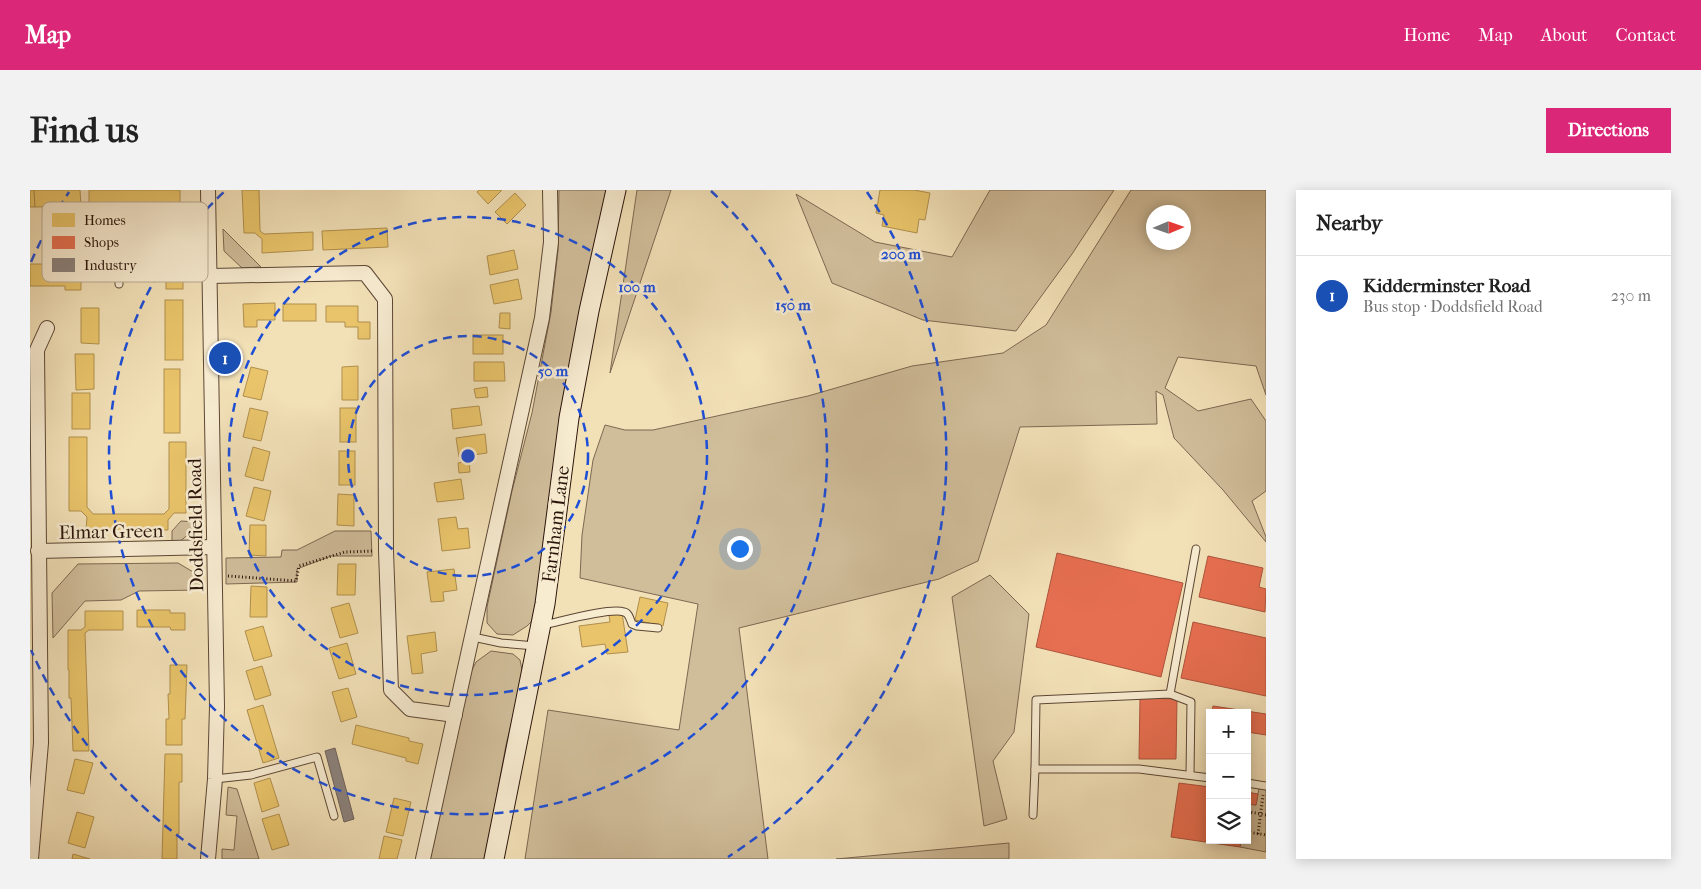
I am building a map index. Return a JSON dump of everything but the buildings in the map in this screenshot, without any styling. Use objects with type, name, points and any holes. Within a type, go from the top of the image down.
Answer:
[{"type":"street","name":"Doddsfield Road","points":[[208,190],[217,706],[215,778],[208,859]]},
{"type":"street","points":[[423,859],[542,318],[551,242],[550,190]]},
{"type":"street","name":"Farnham Lane","points":[[494,859],[535,646],[545,604],[569,418],[589,312],[616,190]]},
{"type":"street","points":[[211,276],[365,273],[385,300],[386,551],[391,690],[410,709],[454,715]]},
{"type":"street","points":[[31,859],[41,743],[35,699],[38,551],[34,478],[37,350],[47,328]]},
{"type":"street","name":"Elmar Green","points":[[38,551],[214,547]]},
{"type":"lane","points":[[1170,694],[1196,549]]},
{"type":"lane","points":[[540,626],[581,616],[617,611],[625,612],[629,615],[632,624],[658,628]]},
{"type":"lane","points":[[472,637],[501,643],[535,646]]},
{"type":"lane","points":[[1033,815],[1036,700],[1170,694],[1191,702],[1190,775]]},
{"type":"lane","points":[[215,778],[251,776],[316,757],[334,816]]},
{"type":"lane","points":[[1035,769],[1140,769],[1206,777]]},
{"type":"lane","points":[[1251,784],[1266,786]]},
{"type":"path","points":[[215,575],[296,580],[299,566],[308,563],[345,552],[386,551]]},
{"type":"path","points":[[1258,834],[1263,795]]},
{"type":"path","points":[[1266,815],[1250,812],[1248,832],[1266,835]]},
{"type":"shaded area","points":[[559,190],[612,190],[539,614],[527,626],[513,635],[497,634],[487,623],[487,607],[512,491],[532,413],[551,312],[558,251]]},
{"type":"shaded area","points":[[637,190],[671,190],[610,373]]},
{"type":"shaded area","points":[[990,190],[1114,190],[1072,254],[1016,331],[923,320],[832,283],[796,194],[875,242],[952,257]]},
{"type":"shaded area","points":[[1131,190],[1266,190],[1266,395],[1256,366],[1178,357],[1165,388],[1198,411],[1251,399],[1266,421],[1266,491],[1252,501],[1266,537],[1266,542],[1223,490],[1174,438],[1163,395],[1156,391],[1157,424],[1020,427],[978,561],[939,579],[739,628],[768,859],[525,859],[548,710],[679,730],[698,604],[580,578],[582,535],[593,460],[605,425],[625,430],[653,430],[808,396],[912,366],[1003,353],[1046,325]]},
{"type":"shaded area","points":[[223,229],[261,267],[242,268],[224,251]]},
{"type":"shaded area","points":[[181,521],[197,522],[198,526],[177,544],[172,544],[172,531]]},
{"type":"shaded area","points":[[335,531],[371,531],[372,556],[331,556],[297,569],[297,582],[226,584],[226,558],[281,557],[282,550],[297,550]]},
{"type":"shaded area","points":[[178,563],[200,576],[200,590],[139,591],[121,600],[85,601],[53,638],[52,593],[78,564]]},
{"type":"shaded area","points":[[990,575],[1029,614],[1014,732],[993,761],[1007,819],[984,826],[952,597]]},
{"type":"shaded area","points":[[491,651],[513,654],[520,660],[523,675],[506,745],[485,859],[430,859],[470,674],[476,662]]},
{"type":"shaded area","points":[[228,787],[237,789],[259,859],[222,859],[222,849],[234,850],[237,816],[226,815]]},
{"type":"shaded area","points":[[1259,788],[1266,790],[1266,852],[1240,847],[1240,844],[1251,844],[1251,804],[1256,805]]},
{"type":"shaded area","points":[[1009,843],[1009,859],[836,859]]},
{"type":"place","name":"Kidderminster Road","points":[[225,358]]}]
